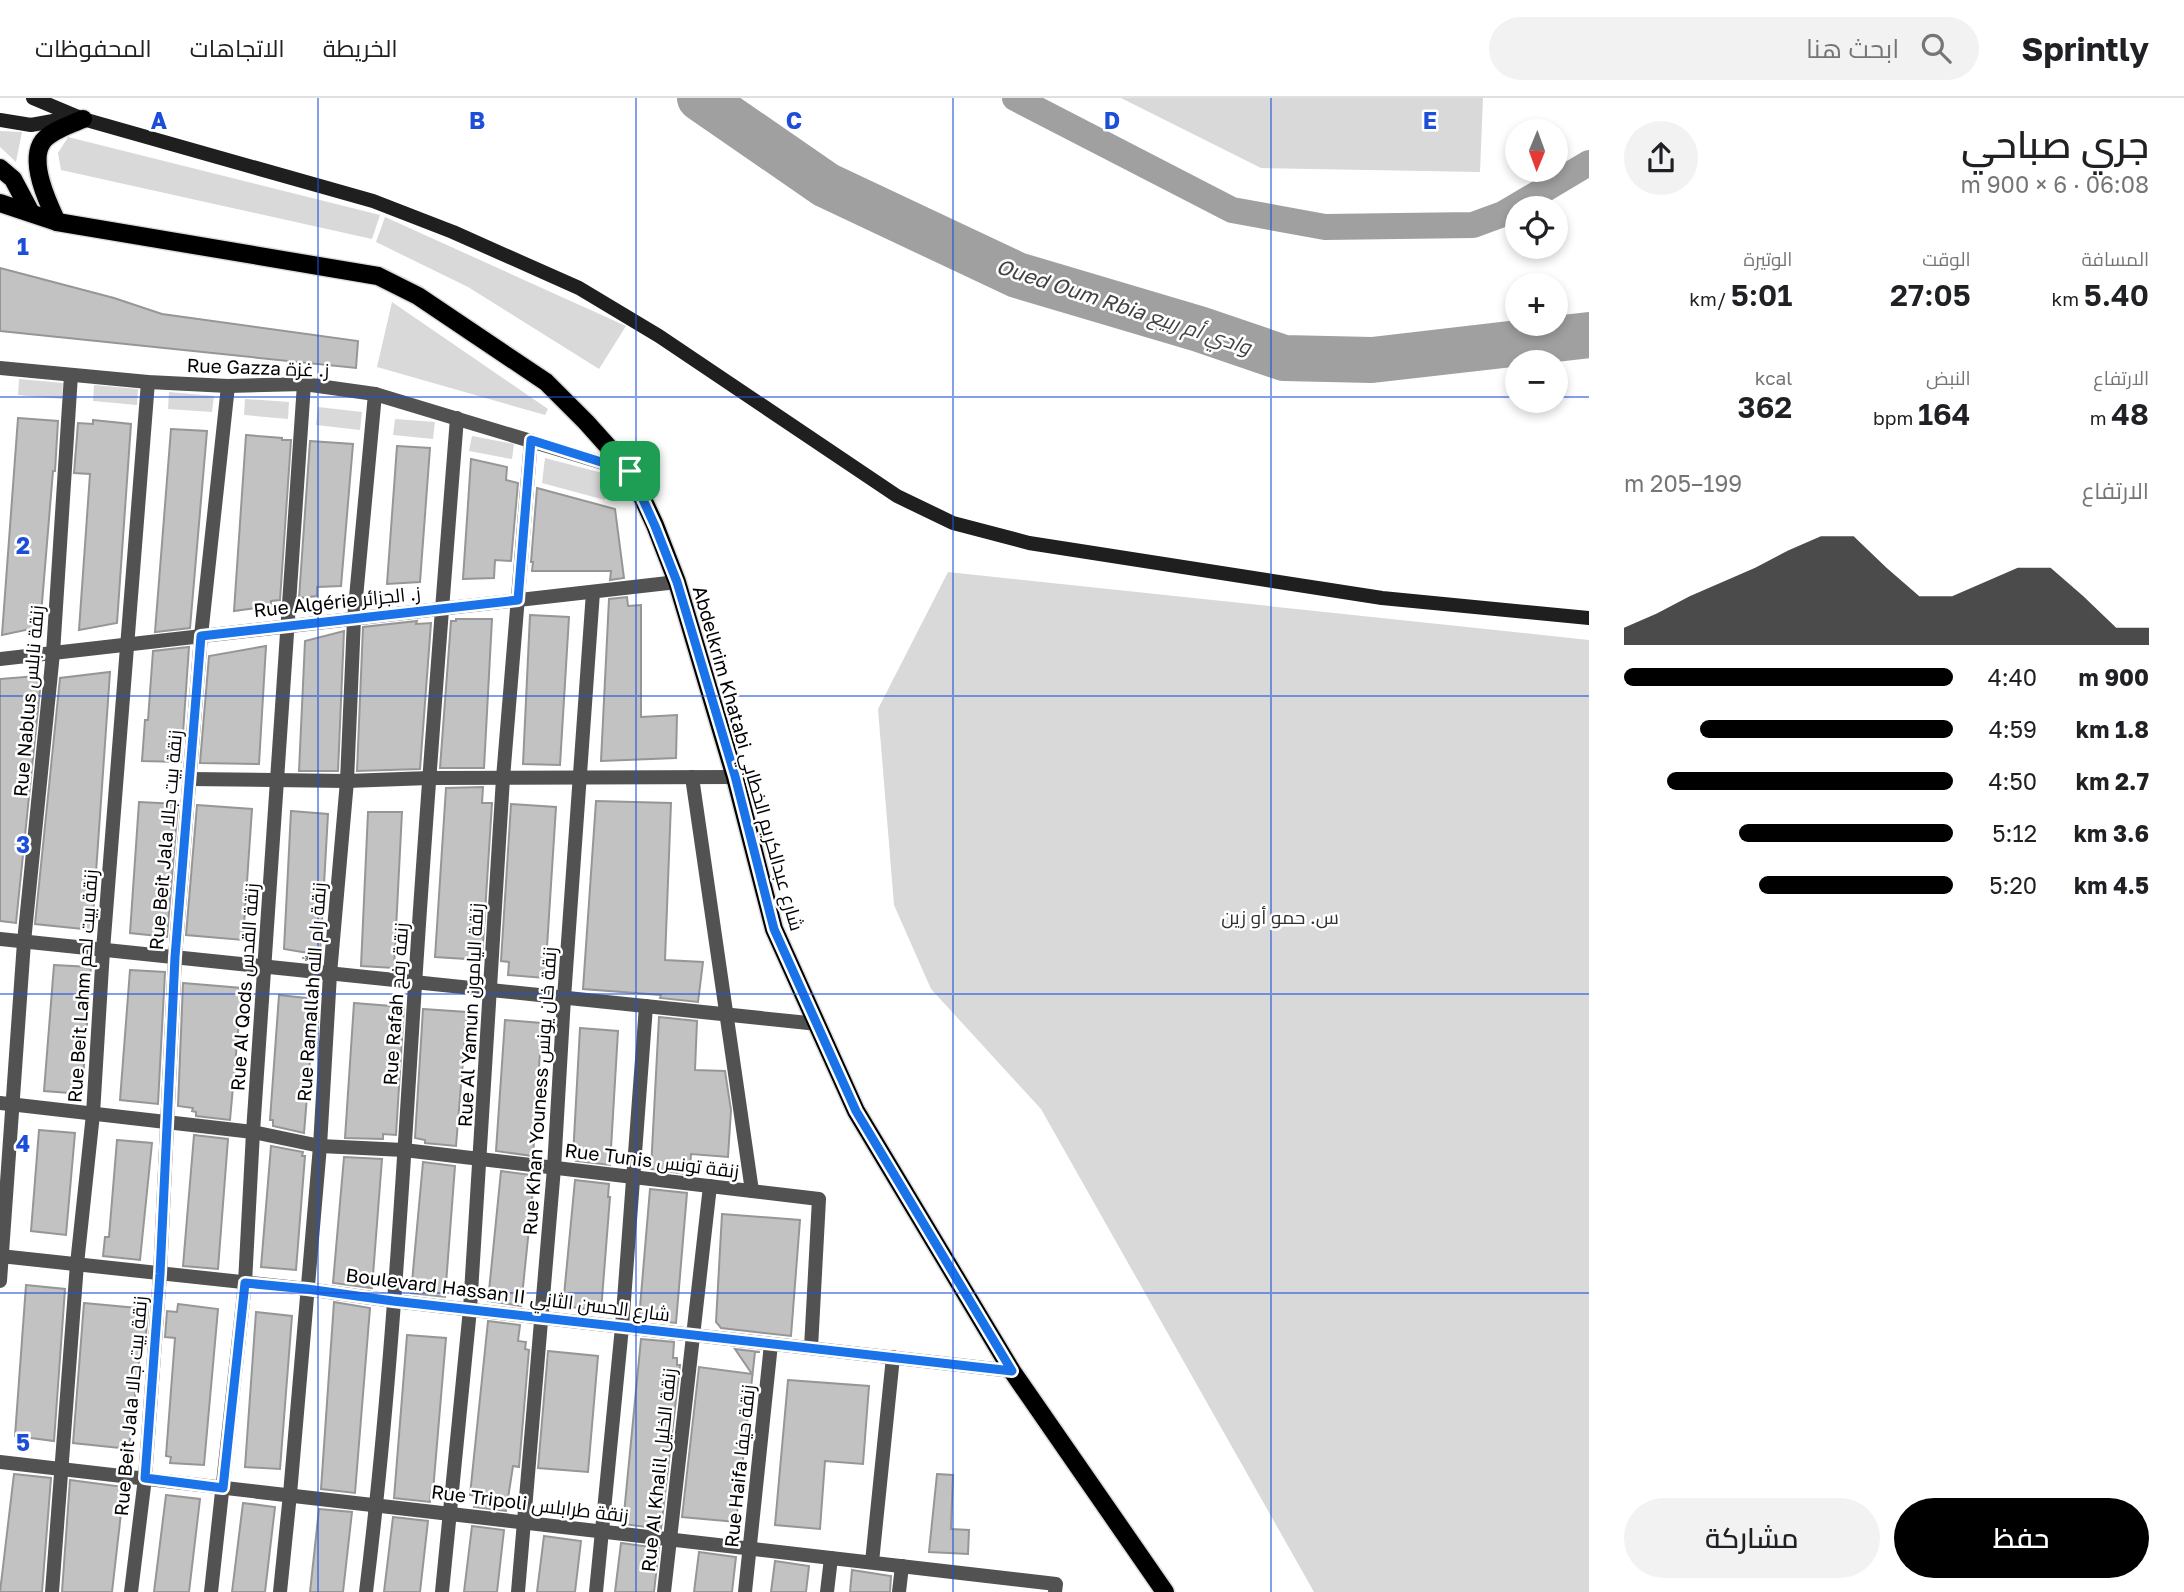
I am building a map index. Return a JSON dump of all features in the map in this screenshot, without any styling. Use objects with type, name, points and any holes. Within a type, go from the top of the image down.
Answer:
[{"type":"main road","points":[[33,98],[79,118],[373,201],[453,232],[579,288],[659,335],[897,496],[953,523],[1029,543],[1382,598],[1589,618]]},
{"type":"main road","points":[[0,120],[31,125],[79,118]]},
{"type":"main road","points":[[57,222],[42,188],[39,150],[54,132],[79,118]]},
{"type":"main road","points":[[0,169],[13,179],[30,211]]},
{"type":"main road","name":"Abdelkrim Khatabi شارع عبدالكريم الخطابي","points":[[0,203],[57,222],[378,276],[418,296],[546,382],[630,471],[677,582],[735,776],[774,929],[856,1111],[1012,1371],[1165,1592]]},
{"type":"street","name":"Rue Gazza ز. غزة","points":[[0,368],[148,382],[228,386],[304,384],[375,394],[630,471]]},
{"type":"street","name":"Rue Nablus زنقة نابلس","points":[[0,1281],[6,1103],[53,653],[71,375]]},
{"type":"street","name":"Rue Beit Lahm زنقة بيت لحم","points":[[52,1592],[77,1264],[93,1114],[103,950],[148,382]]},
{"type":"street","name":"Rue Al Qods زنقة القدس","points":[[211,1592],[245,1283],[304,384]]},
{"type":"street","name":"Rue Beit Jala زنقة بيت جالا","points":[[131,1592],[145,1478],[160,1274],[175,957],[201,636],[228,386]]},
{"type":"street","name":"Rue Ramallah زنقة رام الله","points":[[280,1592],[320,1146],[330,974],[347,781],[354,619],[375,394]]},
{"type":"street","name":"Rue Rafah زنقة رفح","points":[[366,1592],[377,1505],[393,1301],[457,418]]},
{"type":"street","name":"Rue Al Yamun زنقة اليامون","points":[[442,1592],[470,1309],[503,778],[531,440]]},
{"type":"street","name":"Rue Algérie ز. الجزائر","points":[[0,659],[677,582]]},
{"type":"street","name":"Rue Khan Youness زنقة خان يونس","points":[[518,1592],[554,1168],[593,592]]},
{"type":"street","points":[[190,779],[347,781],[735,776]]},
{"type":"street","points":[[692,777],[752,1191]]},
{"type":"street","points":[[0,939],[818,1024]]},
{"type":"street","points":[[596,1592],[622,1327],[646,1006]]},
{"type":"street","name":"Rue Tunis زنقة تونس","points":[[6,1103],[253,1132],[320,1146],[404,1150],[818,1199],[811,1348]]},
{"type":"street","name":"Rue Al Khalil زنقة الخليل","points":[[664,1592],[710,1186]]},
{"type":"street","name":"Boulevard Hassan II شارع الحسن الثاني","points":[[1,1256],[1012,1371]]},
{"type":"street","name":"Rue Haifa زنقة حيفا","points":[[745,1592],[771,1344]]},
{"type":"street","points":[[872,1562],[893,1357]]},
{"type":"street","name":"Rue Tripoli زنقة طرابلس","points":[[0,1462],[872,1562],[988,1576],[1056,1588]]},
{"type":"street","points":[[827,1592],[831,1558]]},
{"type":"street","points":[[899,1592],[902,1566]]},
{"type":"street","points":[[985,1592],[988,1576]]},
{"type":"green space","points":[[1121,98],[1483,98],[1480,172],[1261,168]]},
{"type":"green space","points":[[0,131],[22,132],[16,162],[0,147]]},
{"type":"green space","points":[[68,137],[380,215],[372,239],[61,170],[58,153]]},
{"type":"green space","points":[[385,217],[626,326],[599,369],[468,287],[376,242]]},
{"type":"green space","points":[[392,302],[548,409],[545,415],[377,367]]},
{"type":"green space","points":[[19,379],[63,383],[62,399],[18,395]]},
{"type":"green space","points":[[94,385],[138,389],[137,405],[93,401]]},
{"type":"green space","points":[[169,392],[214,396],[212,412],[168,409]]},
{"type":"green space","points":[[245,399],[289,402],[288,419],[244,415]]},
{"type":"green space","points":[[318,407],[362,412],[360,430],[316,425]]},
{"type":"green space","points":[[395,419],[435,422],[433,439],[393,435]]},
{"type":"green space","points":[[472,436],[514,444],[512,459],[469,451]]},
{"type":"green space","points":[[545,458],[610,475],[605,500],[542,483]]},
{"type":"green space","name":"س. حمو أو زين","points":[[948,572],[1589,640],[1589,1592],[1314,1592],[1041,1109],[931,989],[894,905],[878,709]]},
{"type":"building","points":[[0,268],[114,298],[162,314],[358,341],[356,368],[0,331]]},
{"type":"building","points":[[18,418],[58,421],[55,471],[40,627],[2,635]]},
{"type":"building","points":[[93,420],[131,424],[117,623],[79,630],[90,474],[74,473],[78,423],[93,424]]},
{"type":"building","points":[[171,429],[207,431],[190,628],[155,632]]},
{"type":"building","points":[[246,435],[291,440],[280,600],[271,601],[271,606],[234,611]]},
{"type":"building","points":[[310,441],[353,444],[341,586],[317,587],[317,596],[299,598]]},
{"type":"building","points":[[397,446],[430,448],[420,582],[387,584]]},
{"type":"building","points":[[471,459],[507,467],[506,480],[518,483],[511,561],[495,560],[494,578],[463,579]]},
{"type":"building","points":[[537,488],[615,509],[624,578],[610,580],[611,571],[532,571]]},
{"type":"building","points":[[627,597],[628,606],[641,605],[641,717],[677,715],[676,758],[601,761],[609,599]]},
{"type":"building","points":[[530,615],[569,617],[560,765],[523,764]]},
{"type":"building","points":[[492,619],[484,768],[440,768],[451,621]]},
{"type":"building","points":[[417,621],[416,624],[431,623],[420,769],[357,771],[363,627]]},
{"type":"building","points":[[344,631],[338,771],[299,771],[305,641]]},
{"type":"building","points":[[266,646],[259,764],[200,763],[209,656]]},
{"type":"building","points":[[189,647],[181,762],[142,761],[153,651]]},
{"type":"building","points":[[110,672],[92,930],[35,924],[60,678]]},
{"type":"building","points":[[37,676],[37,681],[41,680],[16,923],[0,921],[0,679]]},
{"type":"building","points":[[483,787],[482,803],[492,803],[482,960],[435,957],[446,788]]},
{"type":"building","points":[[596,801],[671,803],[665,960],[703,962],[698,1002],[660,998],[661,995],[583,989]]},
{"type":"building","points":[[139,802],[178,804],[167,937],[130,933]]},
{"type":"building","points":[[511,804],[556,807],[545,978],[508,975],[509,962],[501,961]]},
{"type":"building","points":[[197,805],[252,809],[243,940],[186,935]]},
{"type":"building","points":[[291,811],[328,814],[320,955],[284,949]]},
{"type":"building","points":[[368,812],[402,812],[394,968],[361,966]]},
{"type":"building","points":[[54,965],[91,967],[82,1094],[44,1091]]},
{"type":"building","points":[[130,970],[165,972],[158,1104],[120,1100]]},
{"type":"building","points":[[183,983],[242,988],[230,1120],[196,1116],[193,1108],[178,1106]]},
{"type":"building","points":[[279,995],[315,999],[304,1133],[273,1126],[273,1120],[270,1120]]},
{"type":"building","points":[[354,1003],[404,1007],[396,1135],[383,1134],[383,1139],[345,1138]]},
{"type":"building","points":[[423,1009],[467,1012],[456,1146],[425,1143],[425,1140],[415,1138]]},
{"type":"building","points":[[659,1017],[697,1021],[695,1070],[725,1071],[731,1110],[728,1157],[691,1154],[687,1174],[651,1169]]},
{"type":"building","points":[[505,1020],[542,1023],[533,1156],[496,1151]]},
{"type":"building","points":[[580,1028],[618,1031],[610,1165],[576,1161],[577,1157],[573,1157]]},
{"type":"building","points":[[39,1130],[75,1133],[66,1235],[31,1231]]},
{"type":"building","points":[[194,1135],[228,1139],[218,1269],[183,1266]]},
{"type":"building","points":[[117,1140],[152,1143],[140,1260],[103,1256],[105,1237],[109,1237]]},
{"type":"building","points":[[271,1146],[303,1152],[302,1156],[305,1156],[296,1270],[261,1267]]},
{"type":"building","points":[[344,1157],[382,1159],[372,1288],[333,1283]]},
{"type":"building","points":[[423,1162],[455,1166],[445,1297],[411,1293]]},
{"type":"building","points":[[501,1171],[532,1175],[533,1190],[521,1306],[488,1301]]},
{"type":"building","points":[[575,1180],[609,1184],[601,1311],[563,1306]]},
{"type":"building","points":[[650,1189],[687,1193],[676,1323],[639,1319]]},
{"type":"building","points":[[722,1214],[800,1220],[791,1336],[721,1328],[716,1322]]},
{"type":"building","points":[[26,1285],[65,1289],[54,1441],[15,1436]]},
{"type":"building","points":[[334,1302],[370,1308],[355,1493],[321,1489]]},
{"type":"building","points":[[84,1303],[148,1309],[146,1335],[142,1335],[129,1449],[73,1443]]},
{"type":"building","points":[[178,1304],[218,1309],[204,1465],[170,1463],[171,1457],[166,1456],[175,1338],[165,1337],[167,1311],[177,1312]]},
{"type":"building","points":[[256,1312],[292,1316],[280,1469],[245,1467]]},
{"type":"building","points":[[488,1321],[520,1325],[518,1341],[526,1342],[525,1349],[529,1350],[519,1467],[513,1466],[506,1511],[474,1507],[476,1496],[470,1495]]},
{"type":"building","points":[[407,1335],[446,1338],[430,1502],[394,1498]]},
{"type":"building","points":[[641,1339],[674,1342],[673,1358],[677,1358],[677,1365],[680,1365],[661,1529],[623,1524]]},
{"type":"building","points":[[735,1349],[760,1352],[755,1352],[736,1522],[682,1517],[699,1367],[752,1374]]},
{"type":"building","points":[[548,1351],[598,1356],[588,1472],[538,1468]]},
{"type":"building","points":[[788,1380],[869,1386],[863,1464],[825,1461],[820,1529],[775,1525]]},
{"type":"building","points":[[14,1474],[51,1478],[42,1592],[0,1592]]},
{"type":"building","points":[[937,1474],[953,1475],[951,1529],[969,1530],[968,1554],[929,1552]]},
{"type":"building","points":[[70,1480],[124,1487],[112,1592],[62,1592]]},
{"type":"building","points":[[166,1495],[200,1499],[189,1592],[154,1592]]},
{"type":"building","points":[[243,1503],[275,1507],[265,1592],[232,1592]]},
{"type":"building","points":[[319,1509],[352,1512],[343,1592],[310,1592]]},
{"type":"building","points":[[393,1517],[428,1521],[420,1592],[384,1592]]},
{"type":"building","points":[[472,1526],[504,1530],[497,1592],[464,1592]]},
{"type":"building","points":[[544,1536],[581,1541],[575,1592],[537,1592]]},
{"type":"building","points":[[621,1543],[659,1548],[654,1592],[615,1592]]},
{"type":"building","points":[[699,1552],[736,1557],[732,1592],[694,1592]]},
{"type":"building","points":[[775,1561],[809,1566],[806,1592],[771,1592]]},
{"type":"building","points":[[852,1570],[891,1576],[890,1592],[850,1592]]},
{"type":"waterway","name":"Oued Oum Rbia وادي أم ربيع","points":[[700,98],[826,185],[1017,275],[1199,329],[1284,358],[1372,360],[1589,335]]},
{"type":"waterway","points":[[1015,98],[1232,210],[1325,227],[1473,225],[1503,214],[1589,163]]},
{"type":"route","points":[[531,440],[630,471],[677,582],[735,776],[774,929],[856,1111],[1012,1371],[245,1283],[223,1488],[145,1478],[160,1274],[175,957],[201,636],[518,600],[531,440]]}]
